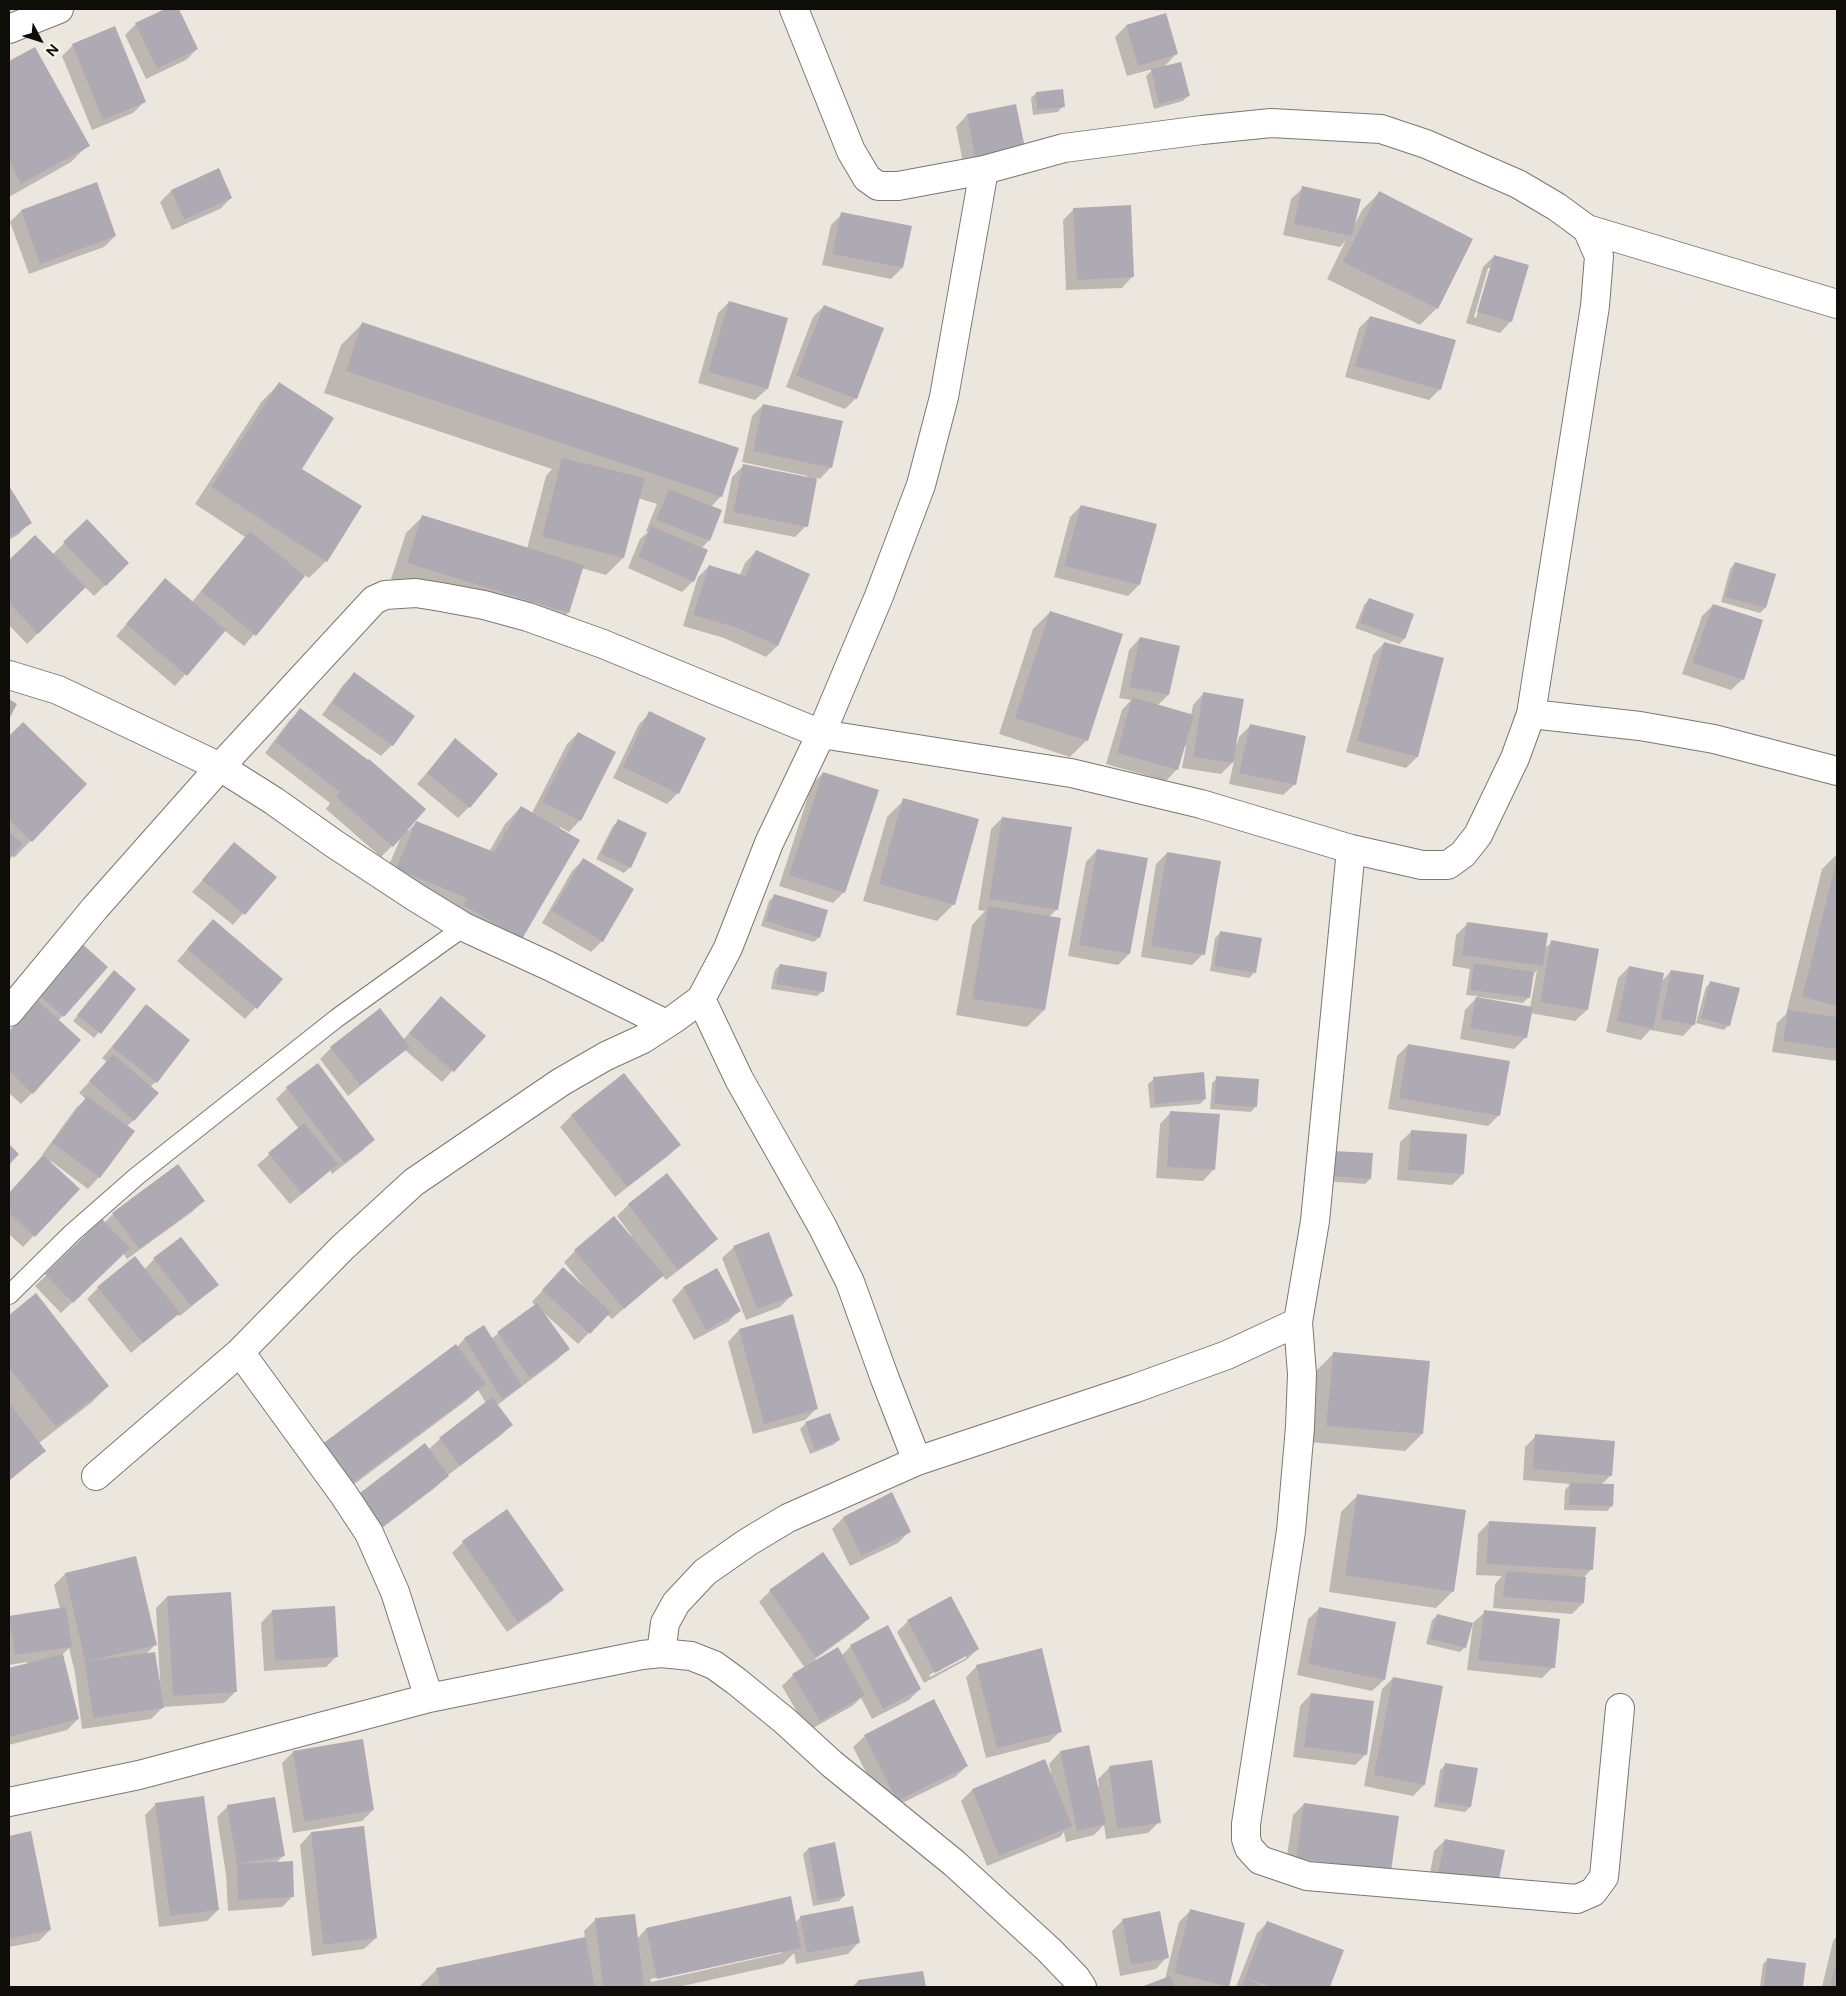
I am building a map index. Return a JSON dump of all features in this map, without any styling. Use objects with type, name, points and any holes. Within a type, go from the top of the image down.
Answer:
[{"type":"street","points":[[9,29],[59,9]]},
{"type":"street","points":[[794,9],[851,151],[867,178],[878,186],[898,186],[984,170],[1064,148],[1202,130],[1271,123],[1381,129],[1426,144],[1518,184],[1557,207],[1587,229],[1837,304]]},
{"type":"street","points":[[96,1476],[240,1352],[342,1248],[414,1182],[561,1082],[606,1056],[643,1038],[701,999],[728,948],[769,843],[821,734],[879,596],[921,485],[944,397],[984,170]]},
{"type":"street","points":[[9,1012],[95,908],[220,767],[374,600],[385,595],[409,593],[484,605],[567,630],[821,734],[1071,773],[1201,804],[1352,849],[1422,865],[1448,865],[1464,854],[1478,835],[1515,758],[1531,714],[1595,306],[1599,256],[1587,229]]},
{"type":"street","points":[[9,675],[58,690],[220,767],[274,800],[333,843],[406,892],[464,927],[567,974],[666,1024]]},
{"type":"street","points":[[1531,714],[1640,726],[1714,739],[1837,771]]},
{"type":"street","points":[[1352,849],[1314,1220],[1298,1322],[1302,1374],[1300,1426],[1291,1531],[1246,1824],[1246,1839],[1249,1848],[1260,1860],[1307,1876],[1577,1899],[1593,1892],[1604,1877],[1620,1708]]},
{"type":"street","points":[[701,999],[739,1079],[822,1226],[850,1282],[885,1380],[917,1461]]},
{"type":"street","points":[[661,1653],[665,1622],[676,1603],[705,1572],[748,1542],[788,1518],[917,1461],[1136,1388],[1227,1354],[1298,1322]]},
{"type":"street","points":[[240,1352],[344,1495],[369,1533],[395,1592],[429,1698]]},
{"type":"street","points":[[9,1802],[139,1775],[429,1698],[611,1660],[661,1653],[691,1656],[714,1664],[736,1681],[785,1721],[832,1764],[954,1863],[1049,1950],[1076,1978],[1082,1987]]},
{"type":"lane","points":[[9,1295],[72,1233],[137,1176],[337,1018],[464,927]]},
{"type":"building","points":[[165,9],[179,9],[198,49],[157,69],[135,23]]},
{"type":"building","points":[[1166,13],[1178,54],[1138,66],[1126,25]]},
{"type":"building","points":[[115,26],[146,102],[103,120],[72,44]]},
{"type":"building","points":[[35,47],[90,146],[21,184],[9,161],[9,61]]},
{"type":"building","points":[[1181,62],[1190,96],[1159,104],[1151,69]]},
{"type":"building","points":[[1063,89],[1065,107],[1037,110],[1036,92]]},
{"type":"building","points":[[1016,104],[1026,153],[976,163],[967,114]]},
{"type":"building","points":[[219,168],[232,198],[184,220],[171,190]]},
{"type":"building","points":[[97,182],[116,236],[40,264],[21,210]]},
{"type":"building","points":[[1302,186],[1361,199],[1352,236],[1294,224]]},
{"type":"building","points":[[1379,191],[1473,239],[1438,309],[1343,262]]},
{"type":"building","points":[[1131,205],[1134,277],[1077,280],[1073,208]]},
{"type":"building","points":[[841,212],[912,226],[903,268],[832,254]]},
{"type":"building","points":[[1494,255],[1529,265],[1512,322],[1477,312]]},
{"type":"building","points":[[729,301],[788,318],[768,389],[708,372]]},
{"type":"building","points":[[824,305],[884,328],[857,399],[796,376]]},
{"type":"building","points":[[1370,316],[1456,340],[1441,390],[1355,366]]},
{"type":"building","points":[[362,322],[739,448],[722,497],[346,371]]},
{"type":"building","points":[[279,382],[334,418],[302,469],[362,506],[327,562],[211,487]]},
{"type":"building","points":[[763,404],[843,421],[832,468],[753,451]]},
{"type":"building","points":[[562,458],[645,478],[624,558],[542,537]]},
{"type":"building","points":[[743,464],[817,479],[808,527],[733,512]]},
{"type":"building","points":[[9,486],[32,523],[9,538]]},
{"type":"building","points":[[669,489],[722,510],[710,541],[656,520]]},
{"type":"building","points":[[1081,505],[1157,524],[1140,585],[1064,566]]},
{"type":"building","points":[[422,515],[584,565],[569,613],[407,563]]},
{"type":"building","points":[[87,519],[129,563],[106,586],[63,542]]},
{"type":"building","points":[[651,526],[708,550],[694,582],[638,557]]},
{"type":"building","points":[[250,531],[305,576],[256,636],[201,591]]},
{"type":"building","points":[[35,535],[86,587],[38,634],[9,603],[9,560]]},
{"type":"building","points":[[756,550],[810,574],[778,646],[735,627],[693,615],[709,565],[745,576]]},
{"type":"building","points":[[1735,562],[1776,574],[1766,608],[1725,597]]},
{"type":"building","points":[[165,578],[226,630],[187,676],[126,624]]},
{"type":"building","points":[[1369,598],[1414,614],[1405,639],[1360,623]]},
{"type":"building","points":[[1713,604],[1763,620],[1744,680],[1692,663]]},
{"type":"building","points":[[1050,611],[1123,634],[1088,741],[1015,718]]},
{"type":"building","points":[[1140,637],[1180,646],[1169,695],[1129,687]]},
{"type":"building","points":[[1384,642],[1444,658],[1418,757],[1357,741]]},
{"type":"building","points":[[354,672],[415,716],[393,746],[332,703]]},
{"type":"building","points":[[1203,692],[1244,699],[1233,763],[1193,757]]},
{"type":"building","points":[[1132,697],[1194,715],[1178,770],[1117,753]]},
{"type":"building","points":[[9,699],[17,704],[9,719]]},
{"type":"building","points":[[300,708],[369,759],[426,809],[393,847],[336,797],[340,792],[275,742]]},
{"type":"building","points":[[649,711],[706,738],[679,794],[623,767]]},
{"type":"building","points":[[23,722],[87,784],[32,842],[9,820],[9,736]]},
{"type":"building","points":[[1250,724],[1306,736],[1296,785],[1239,773]]},
{"type":"building","points":[[578,732],[616,752],[581,821],[542,802]]},
{"type":"building","points":[[455,738],[498,774],[470,808],[427,773]]},
{"type":"building","points":[[823,772],[879,790],[845,893],[789,875]]},
{"type":"building","points":[[903,798],[979,819],[955,905],[879,884]]},
{"type":"building","points":[[521,806],[580,840],[522,939],[463,905],[467,898],[396,869],[416,821],[494,852]]},
{"type":"building","points":[[1002,817],[1072,827],[1058,910],[989,899]]},
{"type":"building","points":[[618,819],[647,833],[631,868],[601,854]]},
{"type":"building","points":[[9,832],[23,844],[9,860]]},
{"type":"building","points":[[234,842],[277,877],[245,915],[202,880]]},
{"type":"building","points":[[1097,849],[1148,858],[1130,954],[1079,945]]},
{"type":"building","points":[[1167,852],[1221,861],[1205,955],[1151,946]]},
{"type":"building","points":[[583,858],[634,889],[603,942],[552,911]]},
{"type":"building","points":[[1837,859],[1837,1006],[1802,997]]},
{"type":"building","points":[[774,894],[828,910],[820,938],[766,921]]},
{"type":"building","points":[[988,906],[1061,918],[1045,1010],[972,999]]},
{"type":"building","points":[[213,919],[283,979],[257,1009],[187,949]]},
{"type":"building","points":[[1467,922],[1548,933],[1543,966],[1462,955]]},
{"type":"building","points":[[1220,931],[1262,938],[1256,973],[1214,966]]},
{"type":"building","points":[[1551,940],[1599,949],[1588,1010],[1540,1002]]},
{"type":"building","points":[[79,941],[108,967],[64,1017],[35,992]]},
{"type":"building","points":[[1474,963],[1534,972],[1530,998],[1470,990]]},
{"type":"building","points":[[780,964],[827,972],[824,992],[776,984]]},
{"type":"building","points":[[1629,966],[1664,973],[1653,1029],[1617,1021]]},
{"type":"building","points":[[114,970],[136,989],[101,1034],[77,1015]]},
{"type":"building","points":[[1671,970],[1704,975],[1695,1025],[1661,1019]]},
{"type":"building","points":[[1710,981],[1740,988],[1730,1026],[1701,1018]]},
{"type":"building","points":[[441,996],[486,1036],[454,1072],[409,1033]]},
{"type":"building","points":[[1476,997],[1533,1007],[1527,1038],[1470,1028]]},
{"type":"building","points":[[37,1000],[81,1040],[33,1094],[9,1071],[9,1031]]},
{"type":"building","points":[[146,1004],[190,1040],[157,1083],[112,1047]]},
{"type":"building","points":[[380,1008],[410,1047],[360,1085],[330,1047]]},
{"type":"building","points":[[1788,1010],[1837,1017],[1837,1049],[1783,1041]]},
{"type":"building","points":[[1408,1044],[1510,1061],[1500,1116],[1399,1098]]},
{"type":"building","points":[[113,1054],[159,1093],[134,1121],[89,1081]]},
{"type":"building","points":[[318,1063],[375,1140],[344,1163],[286,1087]]},
{"type":"building","points":[[1204,1072],[1206,1099],[1155,1104],[1153,1077]]},
{"type":"building","points":[[624,1073],[681,1145],[627,1187],[571,1115]]},
{"type":"building","points":[[1216,1076],[1259,1079],[1257,1107],[1214,1104]]},
{"type":"building","points":[[87,1096],[135,1131],[100,1178],[52,1143]]},
{"type":"building","points":[[1170,1111],[1220,1114],[1215,1170],[1167,1167]]},
{"type":"building","points":[[304,1123],[338,1164],[302,1194],[268,1153]]},
{"type":"building","points":[[1411,1130],[1467,1134],[1464,1174],[1408,1170]]},
{"type":"building","points":[[9,1144],[19,1154],[9,1165]]},
{"type":"building","points":[[1332,1151],[1373,1153],[1371,1179],[1330,1176]]},
{"type":"building","points":[[43,1155],[80,1189],[35,1237],[9,1213],[9,1193]]},
{"type":"building","points":[[178,1164],[205,1201],[139,1249],[112,1213]]},
{"type":"building","points":[[667,1173],[718,1239],[678,1270],[628,1204]]},
{"type":"building","points":[[614,1216],[664,1275],[624,1309],[574,1250]]},
{"type":"building","points":[[102,1219],[130,1248],[73,1303],[45,1274]]},
{"type":"building","points":[[769,1232],[793,1296],[757,1309],[733,1246]]},
{"type":"building","points":[[181,1237],[219,1285],[191,1306],[153,1258]]},
{"type":"building","points":[[135,1256],[180,1313],[143,1343],[97,1287]]},
{"type":"building","points":[[563,1267],[611,1312],[590,1334],[542,1290]]},
{"type":"building","points":[[717,1268],[741,1311],[706,1330],[683,1287]]},
{"type":"building","points":[[36,1293],[109,1386],[56,1427],[9,1368],[9,1315]]},
{"type":"building","points":[[537,1303],[570,1349],[530,1378],[497,1332]]},
{"type":"building","points":[[793,1314],[818,1409],[764,1424],[739,1329]]},
{"type":"building","points":[[484,1325],[522,1386],[502,1399],[464,1338]]},
{"type":"building","points":[[456,1344],[486,1384],[351,1484],[321,1445]]},
{"type":"building","points":[[1333,1352],[1430,1361],[1423,1434],[1326,1426]]},
{"type":"building","points":[[492,1397],[513,1425],[460,1466],[439,1438]]},
{"type":"building","points":[[9,1403],[46,1451],[9,1480]]},
{"type":"building","points":[[830,1413],[840,1440],[815,1450],[805,1422]]},
{"type":"building","points":[[1535,1434],[1615,1441],[1612,1476],[1533,1469]]},
{"type":"building","points":[[425,1443],[449,1476],[381,1528],[356,1496]]},
{"type":"building","points":[[1570,1483],[1614,1484],[1613,1506],[1569,1505]]},
{"type":"building","points":[[892,1492],[911,1532],[861,1556],[843,1517]]},
{"type":"building","points":[[1357,1494],[1466,1510],[1454,1592],[1345,1575]]},
{"type":"building","points":[[507,1509],[564,1590],[518,1622],[462,1541]]},
{"type":"building","points":[[1489,1521],[1596,1527],[1593,1570],[1486,1564]]},
{"type":"building","points":[[823,1552],[870,1618],[816,1657],[769,1590]]},
{"type":"building","points":[[136,1556],[157,1645],[88,1661],[155,1652],[164,1708],[93,1718],[85,1662],[65,1573]]},
{"type":"building","points":[[1506,1571],[1586,1577],[1584,1603],[1503,1597]]},
{"type":"building","points":[[231,1592],[237,1692],[173,1696],[167,1596]]},
{"type":"building","points":[[951,1596],[979,1649],[935,1673],[907,1620]]},
{"type":"building","points":[[335,1606],[338,1657],[275,1661],[272,1610]]},
{"type":"building","points":[[66,1607],[72,1647],[15,1655],[9,1616]]},
{"type":"building","points":[[1319,1607],[1396,1622],[1385,1680],[1308,1664]]},
{"type":"building","points":[[1484,1610],[1560,1619],[1555,1668],[1478,1660]]},
{"type":"building","points":[[1437,1614],[1473,1623],[1466,1648],[1430,1639]]},
{"type":"building","points":[[888,1625],[921,1689],[883,1709],[850,1645]]},
{"type":"building","points":[[838,1647],[865,1695],[820,1721],[792,1674]]},
{"type":"building","points":[[1042,1648],[1062,1732],[997,1748],[976,1665]]},
{"type":"building","points":[[63,1654],[79,1719],[9,1737],[9,1668]]},
{"type":"building","points":[[1393,1677],[1443,1686],[1425,1785],[1374,1775]]},
{"type":"building","points":[[1311,1693],[1374,1701],[1367,1755],[1304,1747]]},
{"type":"building","points":[[934,1699],[968,1766],[897,1801],[864,1735]]},
{"type":"building","points":[[363,1739],[374,1810],[304,1822],[293,1751]]},
{"type":"building","points":[[1089,1745],[1106,1824],[1077,1831],[1060,1751]]},
{"type":"building","points":[[1045,1759],[1072,1826],[999,1856],[972,1789]]},
{"type":"building","points":[[1152,1760],[1161,1823],[1117,1829],[1109,1766]]},
{"type":"building","points":[[1445,1763],[1478,1768],[1471,1807],[1438,1802]]},
{"type":"building","points":[[204,1796],[219,1910],[170,1916],[155,1803]]},
{"type":"building","points":[[275,1797],[285,1856],[237,1864],[227,1805]]},
{"type":"building","points":[[1304,1803],[1399,1816],[1391,1871],[1296,1858]]},
{"type":"building","points":[[364,1826],[377,1938],[323,1945],[311,1832]]},
{"type":"building","points":[[31,1831],[51,1930],[9,1939],[9,1836]]},
{"type":"building","points":[[1445,1839],[1505,1850],[1498,1884],[1438,1873]]},
{"type":"building","points":[[835,1842],[845,1896],[818,1901],[808,1848]]},
{"type":"building","points":[[293,1861],[294,1897],[238,1900],[237,1864]]},
{"type":"building","points":[[791,1896],[801,1948],[657,1979],[646,1928]]},
{"type":"building","points":[[853,1906],[860,1943],[807,1953],[800,1916]]},
{"type":"building","points":[[1190,1909],[1245,1923],[1229,1987],[1174,1973]]},
{"type":"building","points":[[1160,1911],[1169,1958],[1131,1965],[1122,1919]]},
{"type":"building","points":[[635,1914],[644,1987],[603,1987],[595,1918]]},
{"type":"building","points":[[1267,1921],[1344,1950],[1330,1987],[1271,1987],[1246,1978],[1263,1987],[1241,1987]]},
{"type":"building","points":[[585,1937],[595,1987],[440,1987],[436,1968]]},
{"type":"building","points":[[1767,1958],[1806,1963],[1803,1987],[1764,1987]]},
{"type":"building","points":[[1836,1959],[1837,1987],[1830,1987]]},
{"type":"building","points":[[923,1971],[926,1987],[858,1987],[858,1980]]},
{"type":"building","points":[[1170,1976],[1175,1987],[1141,1987]]}]
